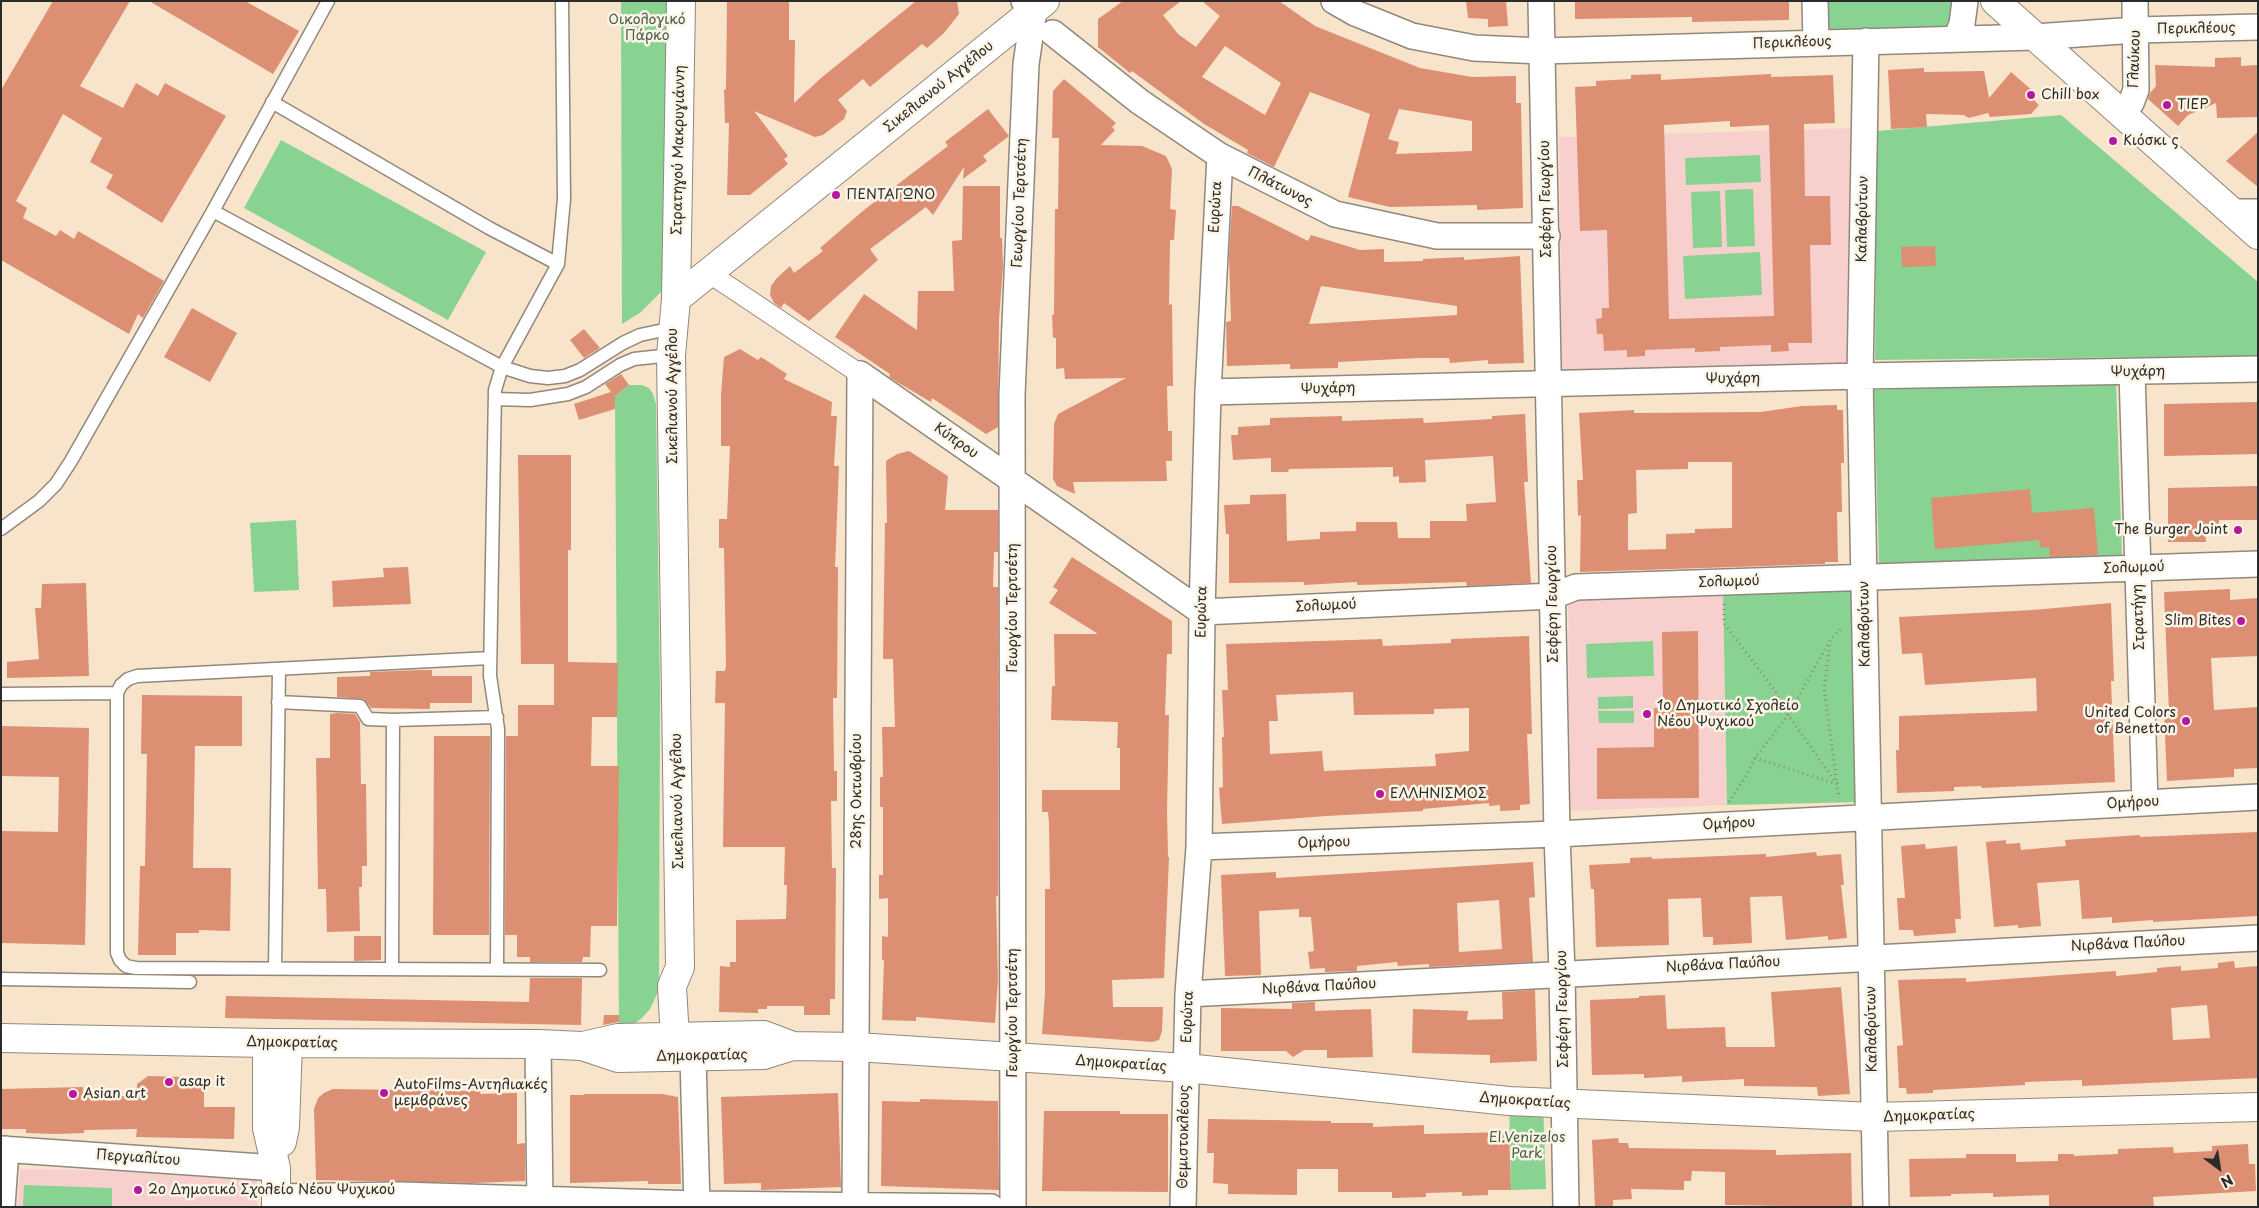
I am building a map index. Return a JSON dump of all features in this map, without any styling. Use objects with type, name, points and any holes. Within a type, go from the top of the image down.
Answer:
[{"type":"street","name":"Στρατηγού Μακρυγιάννη","points":[[676,299],[681,1]]},
{"type":"street","name":"Περικλέους","points":[[1334,1],[1355,13],[1412,36],[1474,48],[1542,51],[1956,39],[2136,30],[2258,27]]},
{"type":"street","name":"Σεφέρη Γεωργίου","points":[[1541,1],[1566,1207]]},
{"type":"street","points":[[1815,1],[1816,42]]},
{"type":"street","points":[[1956,39],[1962,24],[1965,1]]},
{"type":"street","points":[[1995,1],[2121,113],[2245,212],[2258,235]]},
{"type":"street","name":"Γλαύκου","points":[[2121,113],[2131,103],[2136,90],[2135,1]]},
{"type":"street","name":"Σικελιανού Αγγέλου","points":[[684,1047],[672,986],[680,968],[671,355],[676,299],[1034,4]]},
{"type":"street","name":"Γεωργίου Τερτσέτη","points":[[1013,1207],[1012,395],[1026,64],[1034,4]]},
{"type":"street","name":"Πλάτωνος","points":[[1054,33],[1140,102],[1220,156],[1335,214],[1437,236],[1547,236]]},
{"type":"street","name":"Καλαβρύτων","points":[[1866,41],[1860,376],[1876,1207]]},
{"type":"street","name":"Ευρώτα","points":[[1186,1068],[1188,994],[1199,847],[1202,612],[1208,392],[1220,156]]},
{"type":"street","name":"Κύπρου","points":[[709,273],[860,374],[1202,612]]},
{"type":"street","name":"Ψυχάρη","points":[[1208,392],[1860,376],[2258,369]]},
{"type":"street","name":"Στρατήγη","points":[[2132,372],[2145,803]]},
{"type":"street","name":"28ης Οκτωβρίου","points":[[855,1205],[860,374]]},
{"type":"street","name":"Σολωμού","points":[[1202,612],[1553,596],[1576,587],[2258,564]]},
{"type":"street","name":"Ομήρου","points":[[1199,847],[1557,834],[2258,797]]},
{"type":"street","name":"Νιρβάνα Παύλου","points":[[1188,994],[2258,938]]},
{"type":"street","name":"Δημοκρατίας","points":[[1,1038],[582,1046],[618,1038],[684,1047],[764,1035],[793,1046],[856,1047],[1186,1068],[1509,1101],[1565,1104],[1874,1117],[2258,1107]]},
{"type":"street","points":[[277,1043],[267,1128],[276,1168],[276,1202],[400,1201],[991,1207]]},
{"type":"street","points":[[538,1044],[540,1202]]},
{"type":"street","points":[[684,1047],[697,1205]]},
{"type":"street","name":"Θεμιστοκλέους","points":[[1183,1207],[1186,1068]]},
{"type":"street","points":[[2,1207],[4,1149]]},
{"type":"street","name":"Περγιαλίτου","points":[[4,1149],[276,1168]]},
{"type":"lane","points":[[1,529],[23,515],[39,501],[56,484],[71,462],[213,211],[328,1]]},
{"type":"lane","points":[[497,969],[497,717],[490,676],[495,399],[498,378],[502,367],[558,264],[564,199],[562,1]]},
{"type":"lane","points":[[272,102],[489,228],[558,264]]},
{"type":"lane","points":[[213,211],[502,367],[530,376],[548,378],[565,376],[580,370],[623,343],[640,336],[673,328]]},
{"type":"lane","points":[[495,399],[530,400],[568,394],[634,359],[671,355]]},
{"type":"lane","points":[[490,658],[137,676],[128,679],[120,685],[117,693],[117,953],[120,960],[126,966],[136,968],[600,970]]},
{"type":"lane","points":[[275,969],[279,669]]},
{"type":"lane","points":[[1,694],[117,693]]},
{"type":"lane","points":[[278,702],[360,706],[368,719],[497,717]]},
{"type":"lane","points":[[392,969],[393,720]]},
{"type":"lane","points":[[1,979],[190,982]]},
{"type":"path","points":[[1724,600],[1724,623],[1776,692],[1788,715],[1837,784]]},
{"type":"path","points":[[1727,805],[1755,758],[1788,715],[1831,639],[1865,607]]},
{"type":"path","points":[[1831,639],[1824,688],[1840,802]]},
{"type":"path","points":[[1755,758],[1837,784]]},
{"type":"shaded area","points":[[1855,128],[1852,364],[1562,373],[1559,137]]},
{"type":"shaded area","name":"1ο Δημοτικό Σχολείο Νέου Ψυχικού","points":[[1723,592],[1727,805],[1570,811],[1568,599]]},
{"type":"shaded area","name":"2ο Δημοτικό Σχολείο Νέου Ψυχικού","points":[[20,1169],[257,1173],[257,1207],[17,1207]]},
{"type":"green space","name":"Οικολογικό Πάρκο","points":[[621,1],[675,1],[664,289],[641,312],[622,324]]},
{"type":"green space","points":[[1821,1],[1959,1],[1952,30],[1821,34]]},
{"type":"green space","points":[[2061,115],[2258,282],[2258,356],[1875,360],[1877,131]]},
{"type":"green space","points":[[281,140],[486,252],[448,320],[244,208]]},
{"type":"green space","points":[[1760,155],[1761,182],[1686,185],[1685,158]]},
{"type":"green space","points":[[1753,189],[1755,246],[1727,247],[1725,190]]},
{"type":"green space","points":[[1720,191],[1722,247],[1693,248],[1691,192]]},
{"type":"green space","points":[[1760,252],[1762,295],[1685,299],[1683,256]]},
{"type":"green space","points":[[2116,382],[2122,556],[1879,564],[1874,390]]},
{"type":"green space","points":[[629,385],[642,385],[649,388],[656,404],[660,691],[659,978],[657,994],[650,1009],[641,1019],[619,1033],[615,396]]},
{"type":"green space","points":[[296,520],[299,590],[254,592],[250,523]]},
{"type":"green space","points":[[1859,590],[1862,802],[1727,805],[1723,592]]},
{"type":"green space","points":[[1653,641],[1654,676],[1587,678],[1586,644]]},
{"type":"green space","points":[[1633,696],[1633,708],[1598,709],[1598,697]]},
{"type":"green space","points":[[1598,711],[1634,711],[1634,723],[1599,723]]},
{"type":"green space","name":"El.Venizelos Park","points":[[1509,1101],[1543,1102],[1546,1189],[1511,1190]]},
{"type":"green space","points":[[24,1185],[112,1188],[112,1207],[23,1207]]},
{"type":"building","points":[[53,1],[130,1],[80,86],[123,108],[136,83],[158,96],[165,83],[226,116],[162,223],[106,188],[113,175],[90,162],[102,138],[63,114],[16,201],[27,208],[23,218],[56,236],[60,230],[74,239],[78,231],[164,281],[143,318],[138,314],[129,334],[1,260],[1,90]]},
{"type":"building","points":[[149,1],[245,1],[299,31],[273,74]]},
{"type":"building","points":[[727,1],[789,1],[789,40],[795,40],[794,103],[821,78],[916,1],[957,1],[959,14],[944,33],[927,48],[922,44],[870,87],[863,79],[838,100],[847,111],[844,119],[823,135],[815,137],[754,111],[788,156],[784,159],[788,164],[750,195],[727,195],[729,123],[725,123],[724,90],[726,89]]},
{"type":"building","points":[[1123,1],[1181,1],[1163,15],[1178,34],[1196,47],[1220,16],[1202,1],[1279,1],[1315,26],[1420,68],[1472,77],[1516,76],[1516,103],[1521,103],[1523,208],[1477,210],[1477,205],[1390,207],[1348,197],[1370,114],[1310,92],[1274,167],[1247,153],[1248,150],[1204,124],[1132,71],[1130,73],[1098,47],[1098,19]],"holes":[[[1225,46],[1281,83],[1265,115],[1202,77]],[[1399,109],[1472,121],[1472,151],[1396,154],[1399,142],[1388,139]]]},
{"type":"building","points":[[1466,1],[1506,1],[1508,26],[1488,27],[1488,19],[1468,18]]},
{"type":"building","points":[[1575,1],[1789,1],[1789,20],[1692,22],[1692,17],[1575,19]]},
{"type":"building","points":[[2241,57],[2241,66],[2258,65],[2258,117],[2217,118],[2216,103],[2188,115],[2178,126],[2148,99],[2156,86],[2155,65],[2215,67],[2215,58]]},
{"type":"building","points":[[1924,68],[1924,72],[1984,71],[1989,98],[2011,72],[2035,93],[2032,98],[2039,105],[2031,114],[1990,117],[1988,113],[1969,118],[1964,115],[1926,114],[1927,127],[1891,129],[1888,70]]},
{"type":"building","points":[[1661,74],[1661,80],[1771,74],[1771,77],[1833,75],[1835,123],[1804,124],[1805,196],[1830,196],[1831,245],[1810,245],[1812,343],[1788,343],[1789,351],[1771,352],[1771,345],[1720,347],[1720,351],[1695,352],[1695,348],[1645,350],[1645,356],[1627,357],[1627,350],[1604,351],[1603,334],[1597,334],[1596,319],[1602,318],[1602,308],[1609,308],[1607,230],[1580,231],[1575,87],[1596,86],[1596,81],[1631,79],[1631,75]],"holes":[[[1730,121],[1730,127],[1769,125],[1774,316],[1669,319],[1664,125]]]},
{"type":"building","points":[[1064,79],[1116,123],[1112,127],[1115,130],[1101,145],[1142,146],[1166,156],[1172,169],[1170,209],[1176,210],[1174,240],[1170,240],[1169,305],[1172,304],[1173,386],[1167,386],[1168,431],[1172,431],[1172,461],[1166,461],[1167,481],[1073,482],[1075,494],[1057,486],[1053,479],[1054,424],[1058,414],[1126,378],[1065,379],[1064,368],[1056,369],[1056,338],[1053,338],[1052,315],[1054,315],[1055,209],[1058,209],[1059,138],[1052,138],[1053,91]]},
{"type":"building","points":[[988,109],[1009,136],[983,156],[987,161],[963,179],[964,167],[933,215],[926,207],[870,249],[878,260],[809,321],[784,303],[781,308],[774,303],[770,295],[771,286],[790,266],[794,273],[823,251],[820,248],[864,210],[948,146],[945,142]]},
{"type":"building","points":[[2258,132],[2258,187],[2226,161]]},
{"type":"building","points":[[963,186],[1000,186],[1000,238],[1002,238],[1003,267],[999,319],[998,427],[986,434],[932,398],[931,402],[889,377],[890,374],[835,337],[864,294],[917,330],[918,291],[954,291],[952,241],[962,240]]},
{"type":"building","points":[[1232,206],[1238,206],[1308,241],[1311,235],[1360,250],[1384,249],[1384,262],[1464,257],[1464,260],[1520,256],[1524,363],[1488,364],[1488,360],[1450,363],[1449,358],[1419,358],[1338,362],[1338,368],[1290,369],[1290,364],[1227,366],[1226,322],[1231,321],[1229,256]],"holes":[[[1321,286],[1457,306],[1457,315],[1309,324]]]},
{"type":"building","points":[[1935,246],[1936,266],[1902,267],[1901,247]]},
{"type":"building","points":[[192,308],[237,333],[210,382],[164,357]]},
{"type":"building","points":[[584,329],[600,348],[584,358],[570,340]]},
{"type":"building","points":[[740,349],[758,360],[761,357],[787,374],[784,379],[832,402],[831,416],[837,416],[834,466],[839,466],[835,567],[838,567],[837,698],[833,698],[834,771],[837,771],[837,801],[831,801],[832,868],[836,868],[835,999],[830,999],[830,1015],[804,1015],[804,1006],[767,1006],[767,1009],[758,1009],[758,1013],[719,1012],[720,966],[730,967],[730,962],[736,962],[736,920],[786,919],[787,885],[784,885],[785,847],[723,847],[725,703],[715,703],[716,671],[725,671],[726,666],[724,548],[719,548],[719,519],[727,519],[730,446],[721,446],[721,395],[724,357]]},
{"type":"building","points":[[621,374],[629,385],[615,396],[615,409],[579,420],[574,404],[611,392],[605,384]]},
{"type":"building","points":[[2258,402],[2258,454],[2164,456],[2164,404]]},
{"type":"building","points":[[1837,405],[1837,410],[1843,410],[1844,463],[1841,463],[1842,512],[1837,512],[1838,562],[1580,572],[1581,515],[1578,516],[1577,480],[1583,480],[1579,413],[1634,410],[1634,413],[1761,412],[1802,406]],"holes":[[[1688,462],[1732,462],[1732,528],[1695,529],[1695,533],[1666,534],[1666,549],[1628,550],[1628,514],[1637,513],[1636,470],[1688,469]]]},
{"type":"building","points":[[1525,414],[1528,482],[1524,482],[1531,583],[1467,586],[1466,582],[1357,585],[1357,582],[1304,585],[1304,582],[1229,583],[1229,534],[1226,534],[1224,505],[1250,504],[1250,495],[1286,494],[1287,541],[1320,539],[1320,532],[1356,531],[1356,522],[1397,522],[1398,538],[1430,538],[1430,521],[1467,521],[1466,504],[1496,502],[1493,456],[1425,460],[1426,482],[1399,483],[1399,476],[1393,477],[1393,467],[1289,469],[1288,472],[1271,472],[1271,458],[1233,460],[1231,435],[1238,435],[1238,427],[1270,425],[1270,418],[1342,416],[1342,421],[1423,418],[1424,423],[1492,419],[1492,416]]},
{"type":"building","points":[[909,451],[948,476],[945,510],[998,510],[998,552],[994,552],[993,587],[998,587],[998,896],[996,896],[998,979],[995,1023],[916,1017],[916,1021],[882,1020],[884,960],[882,960],[882,936],[888,937],[888,898],[879,899],[879,875],[883,875],[883,807],[880,807],[880,777],[883,777],[882,727],[895,727],[893,659],[883,659],[885,523],[887,523],[886,461],[897,454]]},
{"type":"building","points":[[518,455],[571,455],[571,550],[568,550],[568,662],[618,663],[617,717],[592,717],[591,766],[619,766],[617,926],[591,926],[590,957],[583,957],[582,962],[530,962],[530,957],[517,957],[517,935],[505,935],[506,736],[518,736],[518,705],[554,705],[554,664],[521,664]]},
{"type":"building","points":[[2258,486],[2258,520],[2219,520],[2219,531],[2205,531],[2206,542],[2168,542],[2168,488]]},
{"type":"building","points":[[2030,489],[2032,513],[2094,508],[2098,555],[2050,557],[2049,547],[2040,548],[2039,540],[1935,549],[1931,498]]},
{"type":"building","points":[[1072,557],[1172,621],[1172,654],[1167,654],[1165,715],[1169,715],[1167,811],[1169,857],[1164,978],[1112,980],[1113,1007],[1163,1007],[1162,1031],[1159,1040],[1152,1042],[1042,1034],[1045,994],[1045,889],[1050,889],[1049,823],[1048,812],[1042,812],[1042,790],[1120,790],[1120,748],[1117,748],[1118,722],[1051,720],[1052,686],[1055,686],[1054,634],[1098,634],[1049,603],[1058,590],[1053,587]]},
{"type":"building","points":[[408,567],[411,604],[333,607],[332,581],[384,577],[383,568]]},
{"type":"building","points":[[86,583],[89,676],[7,678],[7,662],[39,659],[35,608],[41,608],[42,584]]},
{"type":"building","points":[[2230,589],[2230,600],[2258,598],[2258,656],[2211,658],[2214,710],[2258,707],[2258,768],[2234,769],[2234,777],[2167,781],[2164,712],[2169,712],[2164,592]]},
{"type":"building","points":[[2111,603],[2114,681],[2111,681],[2115,782],[1982,788],[1981,786],[1954,787],[1954,791],[1897,793],[1896,750],[1899,750],[1899,716],[2037,711],[2036,678],[1925,685],[1922,653],[1902,654],[1899,617],[2033,610]]},
{"type":"building","points":[[1698,631],[1699,798],[1597,799],[1597,748],[1654,747],[1654,708],[1663,708],[1662,632]]},
{"type":"building","points":[[1529,636],[1532,734],[1527,734],[1530,804],[1520,805],[1520,810],[1500,811],[1500,805],[1489,806],[1489,803],[1423,809],[1423,811],[1222,824],[1219,788],[1223,787],[1222,737],[1224,737],[1222,690],[1228,690],[1226,644],[1382,639],[1383,646],[1451,643],[1451,639]],"holes":[[[1353,692],[1354,715],[1434,714],[1434,709],[1469,708],[1469,751],[1435,754],[1436,766],[1324,771],[1322,751],[1270,754],[1269,721],[1278,721],[1276,695]]]},
{"type":"building","points":[[432,670],[432,676],[472,676],[472,703],[430,703],[430,709],[371,708],[364,699],[337,697],[337,677],[370,676],[370,672]]},
{"type":"building","points":[[142,695],[242,696],[242,746],[195,746],[193,868],[231,868],[230,931],[199,930],[199,933],[176,933],[176,955],[138,955],[140,866],[145,866],[147,754],[141,754]]},
{"type":"building","points":[[330,714],[355,714],[360,722],[361,784],[366,784],[367,866],[362,866],[362,887],[359,887],[360,931],[327,932],[326,889],[318,889],[316,758],[330,758]]},
{"type":"building","points":[[1,726],[89,728],[85,945],[1,943],[1,831],[58,832],[59,777],[1,776]]},
{"type":"building","points":[[434,736],[490,736],[489,935],[433,935]]},
{"type":"building","points":[[2258,832],[2258,916],[2112,923],[2112,917],[2082,919],[2079,880],[2037,883],[2041,926],[2018,928],[2018,925],[1994,927],[1986,842],[2006,840],[2006,844],[2020,843],[2021,850],[2066,846],[2065,840],[2140,835],[2140,837]]},
{"type":"building","points":[[1925,844],[1926,849],[1957,846],[1961,919],[1955,919],[1956,933],[1914,936],[1913,930],[1899,930],[1897,898],[1905,898],[1901,846]]},
{"type":"building","points":[[1816,852],[1817,856],[1841,854],[1844,885],[1841,885],[1847,938],[1828,940],[1828,936],[1786,940],[1782,896],[1750,897],[1752,943],[1713,945],[1713,937],[1703,937],[1701,898],[1668,899],[1669,945],[1596,947],[1594,889],[1591,889],[1589,865],[1630,863],[1630,858],[1652,857],[1652,859],[1766,854],[1766,857]]},
{"type":"building","points":[[1533,862],[1535,897],[1529,898],[1533,962],[1429,967],[1429,964],[1398,966],[1397,962],[1357,966],[1357,971],[1325,972],[1325,968],[1310,969],[1308,952],[1314,951],[1311,917],[1299,917],[1299,909],[1259,911],[1261,975],[1225,976],[1221,875],[1276,872],[1276,878]],"holes":[[[1499,900],[1502,949],[1459,952],[1457,903]]]},
{"type":"building","points":[[354,936],[381,936],[381,960],[354,961]]},
{"type":"building","points":[[2234,961],[2235,968],[2258,966],[2258,1078],[2082,1086],[2082,1080],[2025,1082],[2025,1085],[1933,1090],[1933,1093],[1907,1094],[1906,1088],[1899,1088],[1897,1046],[1903,1045],[1898,980],[1966,978],[1966,982],[2116,971],[2116,976],[2157,972],[2157,968],[2181,966],[2181,971],[2218,968],[2218,963]],"holes":[[[2207,1005],[2210,1038],[2173,1040],[2171,1008]]]},
{"type":"building","points":[[530,978],[582,978],[581,1025],[225,1018],[226,996],[529,1002]]},
{"type":"building","points":[[1841,987],[1850,1094],[1818,1096],[1817,1087],[1744,1086],[1744,1079],[1682,1082],[1682,1076],[1644,1078],[1644,1074],[1592,1075],[1590,1000],[1665,995],[1667,1029],[1725,1027],[1726,1047],[1775,1047],[1771,992]]},
{"type":"building","points":[[1535,990],[1537,1061],[1490,1063],[1490,1055],[1412,1053],[1413,1009],[1468,1011],[1467,1020],[1503,1019],[1502,992]]},
{"type":"building","points":[[1315,1002],[1315,1011],[1371,1009],[1373,1057],[1327,1058],[1327,1050],[1304,1050],[1293,1057],[1286,1051],[1221,1051],[1221,1008],[1292,1009],[1292,1003]]},
{"type":"building","points":[[604,1015],[619,1015],[619,1022],[603,1025]]},
{"type":"building","points":[[148,1076],[183,1077],[204,1087],[204,1107],[235,1107],[234,1139],[136,1137],[137,1129],[84,1130],[84,1133],[56,1134],[26,1133],[26,1129],[1,1129],[1,1089],[83,1087],[83,1096],[137,1096],[137,1084]]},
{"type":"building","points":[[333,1089],[481,1091],[480,1094],[517,1093],[517,1144],[525,1143],[525,1181],[474,1183],[316,1180],[314,1109],[318,1098]]},
{"type":"building","points":[[838,1093],[841,1187],[761,1190],[761,1183],[724,1184],[721,1097]]},
{"type":"building","points":[[662,1094],[678,1097],[681,1184],[648,1184],[648,1181],[570,1183],[570,1095]]},
{"type":"building","points":[[920,1099],[998,1101],[999,1190],[881,1186],[882,1101],[920,1102]]},
{"type":"building","points":[[1044,1111],[1120,1111],[1120,1114],[1168,1114],[1168,1192],[1042,1191]]},
{"type":"building","points":[[1208,1119],[1373,1123],[1373,1127],[1424,1125],[1424,1134],[1509,1132],[1511,1190],[1488,1190],[1488,1195],[1462,1196],[1462,1192],[1426,1193],[1426,1197],[1392,1198],[1392,1192],[1338,1192],[1338,1169],[1297,1169],[1297,1195],[1228,1194],[1228,1184],[1213,1183],[1214,1153],[1207,1153]]},
{"type":"building","points":[[1618,1138],[1619,1143],[1628,1143],[1629,1148],[1776,1150],[1776,1155],[1851,1153],[1852,1207],[1725,1205],[1725,1172],[1692,1171],[1691,1181],[1684,1181],[1684,1190],[1631,1189],[1632,1199],[1613,1200],[1613,1206],[1595,1207],[1592,1140]]},
{"type":"building","points":[[2248,1144],[2249,1164],[2255,1164],[2256,1191],[2153,1197],[2154,1207],[2049,1207],[2049,1195],[1993,1197],[1993,1193],[1910,1197],[1909,1159],[1966,1158],[1966,1154],[2016,1154],[2016,1162],[2058,1161],[2058,1154],[2074,1154],[2074,1156],[2118,1154],[2118,1149],[2173,1147],[2174,1153],[2212,1151],[2212,1146]]},
{"type":"place","name":"Chill box","points":[[2031,95]]},
{"type":"place","name":"ΤΙΕΡ","points":[[2167,105]]},
{"type":"place","name":"Κιόσκι ς","points":[[2113,141]]},
{"type":"place","name":"ΠΕΝΤΑΓΩΝΟ","points":[[836,195]]},
{"type":"place","name":"The Burger Joint","points":[[2238,530]]},
{"type":"place","name":"Slim Bites","points":[[2241,621]]},
{"type":"place","name":"1ο Δημοτικό Σχολείο Νέου Ψυχικού","points":[[1647,714]]},
{"type":"place","name":"United Colors of Benetton","points":[[2186,721]]},
{"type":"place","name":"ΕΛΛΗΝΙΣΜΟΣ","points":[[1380,794]]},
{"type":"place","name":"asap it","points":[[169,1082]]},
{"type":"place","name":"AutoFilms-Αντηλιακές μεμβράνες","points":[[384,1093]]},
{"type":"place","name":"Asian art","points":[[73,1094]]},
{"type":"place","name":"2ο Δημοτικό Σχολείο Νέου Ψυχικού","points":[[138,1190]]}]
